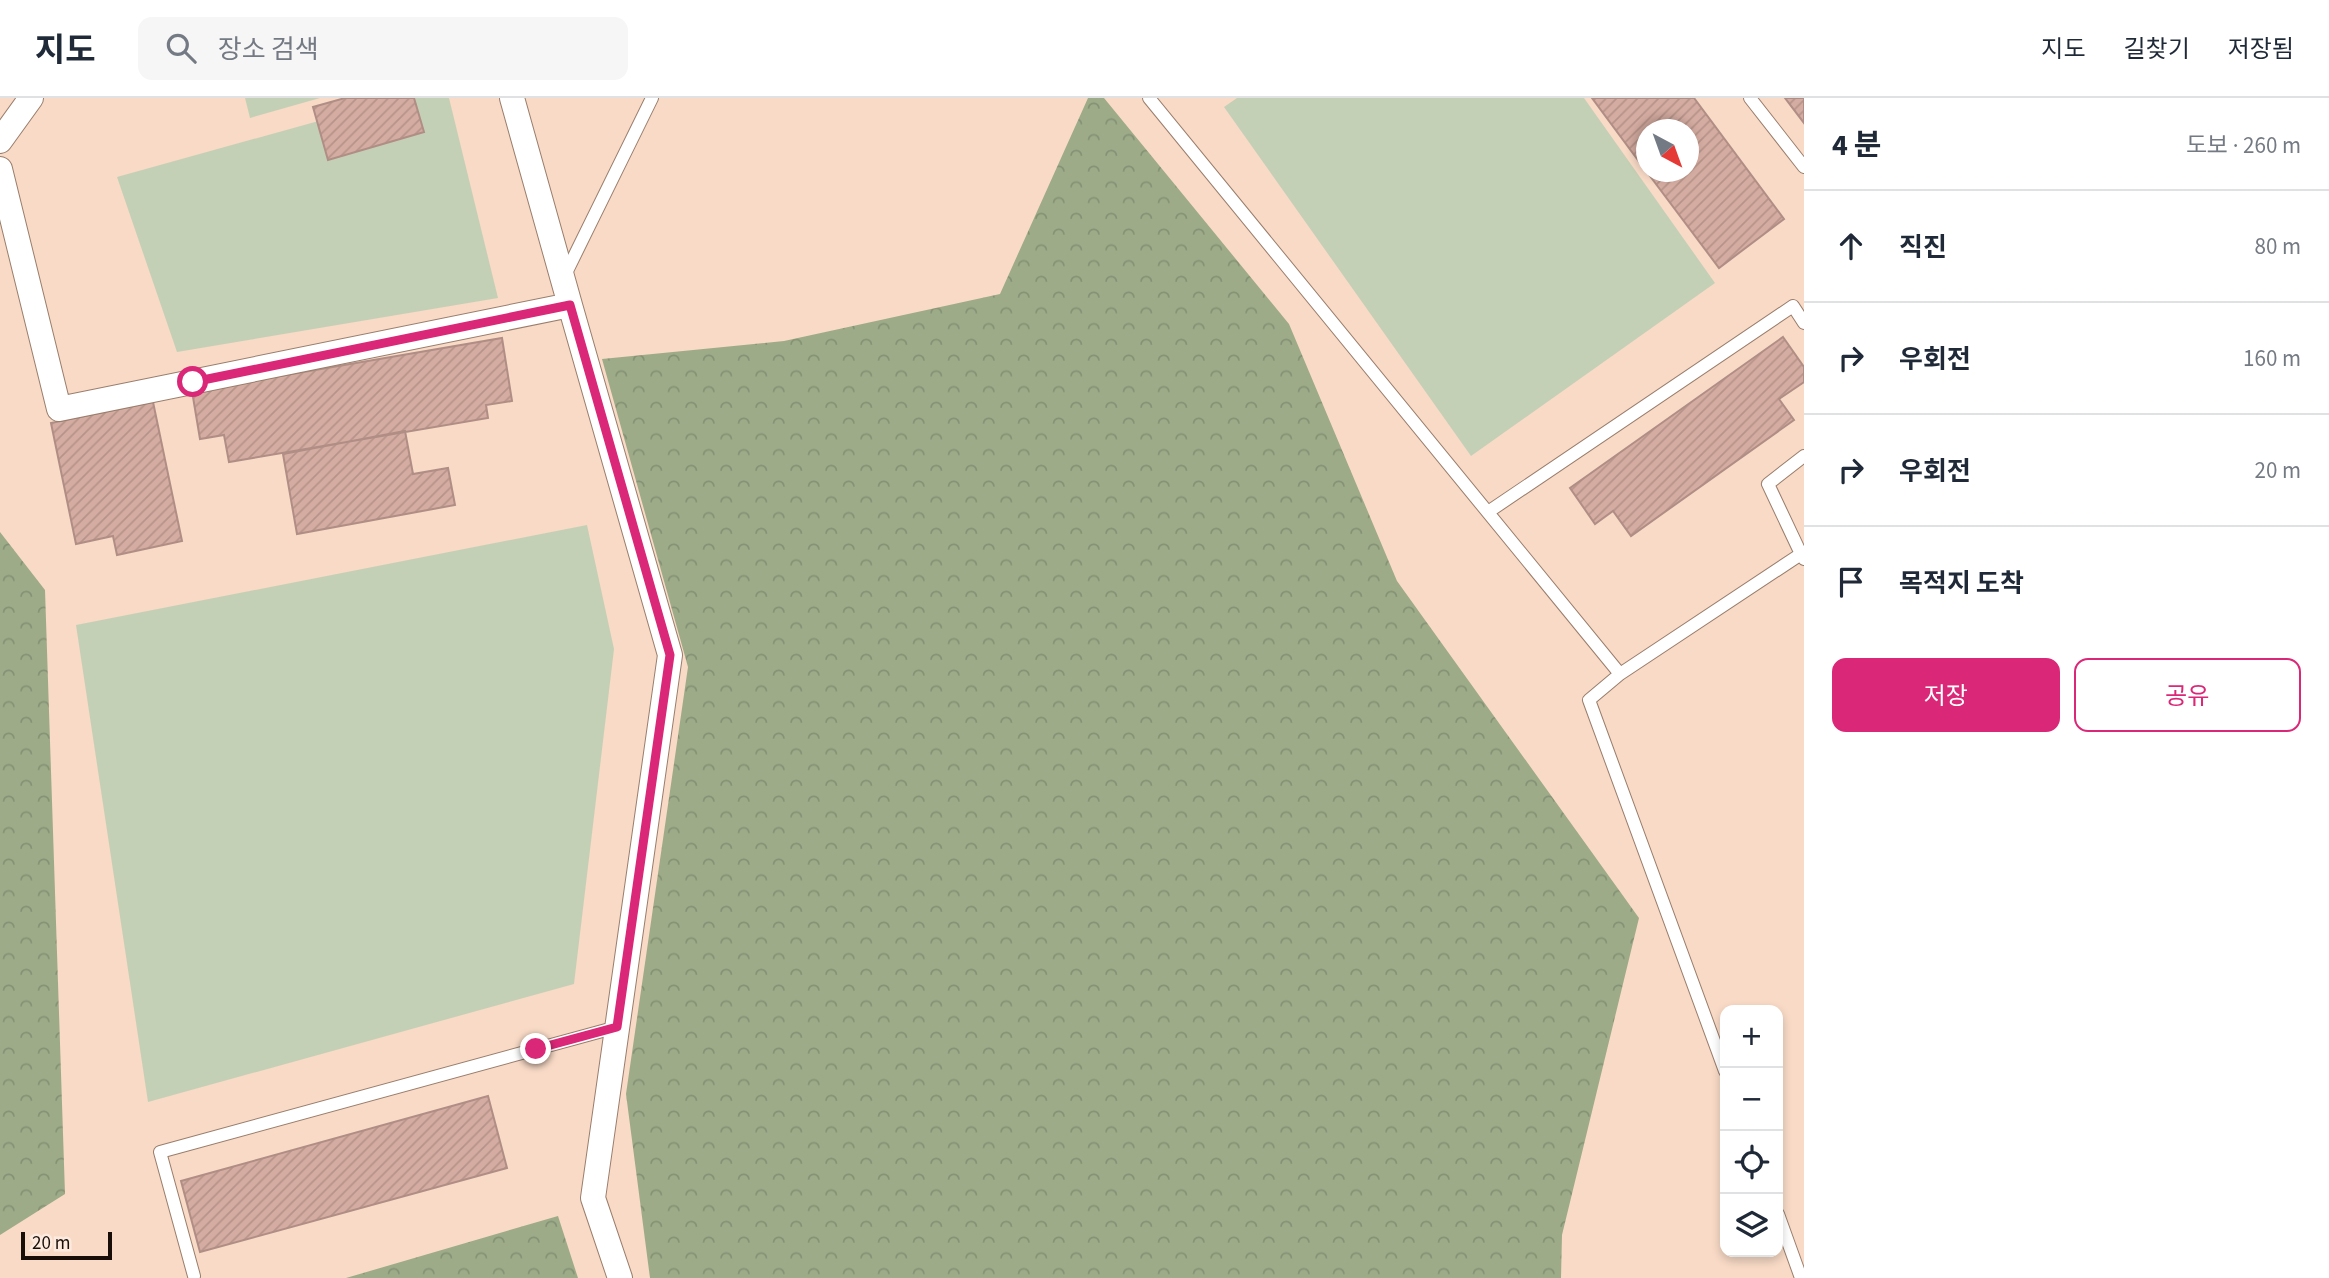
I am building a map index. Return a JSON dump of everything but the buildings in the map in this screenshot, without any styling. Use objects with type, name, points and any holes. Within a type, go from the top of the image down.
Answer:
[{"type":"street","points":[[0,141],[31,98]]},
{"type":"street","points":[[512,98],[670,655],[593,1198],[620,1278]]},
{"type":"street","points":[[0,169],[59,409],[570,305]]},
{"type":"lane","points":[[563,278],[652,98]]},
{"type":"lane","points":[[1149,98],[1620,674]]},
{"type":"lane","points":[[1749,98],[1804,167]]},
{"type":"lane","points":[[1488,512],[1799,303],[1804,323]]},
{"type":"lane","points":[[1724,1068],[1589,699],[1620,674],[1802,557],[1768,484],[1804,456]]},
{"type":"lane","points":[[194,1276],[160,1152],[617,1027]]},
{"type":"lane","points":[[1783,1228],[1801,1278]]},
{"type":"green space","points":[[245,98],[320,98],[250,118]]},
{"type":"green space","points":[[401,98],[449,98],[498,298],[177,352],[117,177]]},
{"type":"green space","points":[[1088,98],[1104,98],[1289,324],[1397,581],[1639,918],[1562,1235],[1561,1278],[650,1278],[626,1094],[688,667],[602,359],[784,341],[1000,294]]},
{"type":"green space","points":[[1237,98],[1584,98],[1636,171],[1636,182],[1643,182],[1715,283],[1471,456],[1224,107]]},
{"type":"green space","points":[[587,525],[614,649],[574,984],[148,1102],[76,625]]},
{"type":"green space","points":[[0,532],[45,590],[65,1194],[0,1235]]},
{"type":"green space","points":[[558,1216],[578,1278],[346,1278]]},
{"type":"route","points":[[193,382],[570,305],[670,655],[617,1027],[536,1049]]}]
